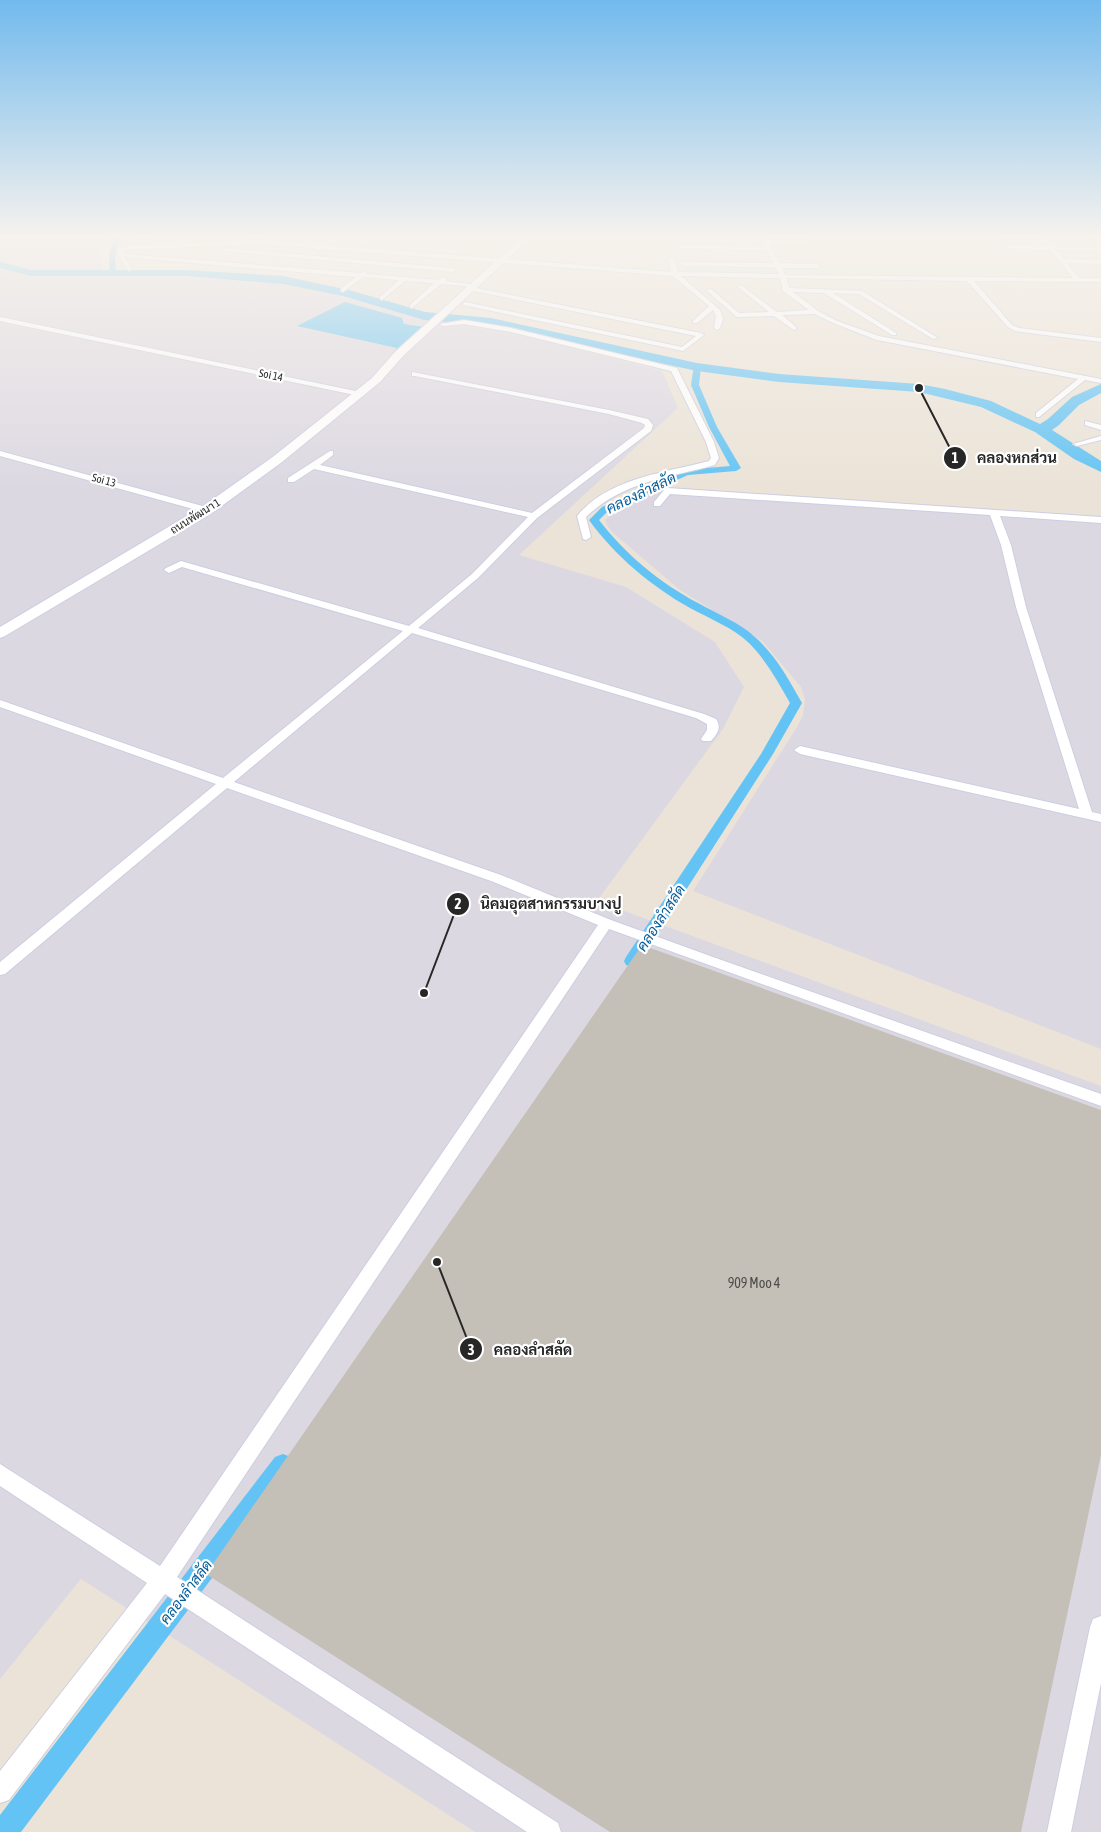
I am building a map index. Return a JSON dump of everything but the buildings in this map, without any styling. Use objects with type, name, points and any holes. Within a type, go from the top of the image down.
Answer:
[{"type":"main road","name":"ถนนพัฒนา 1","points":[[0,633],[207,510],[278,459],[376,380],[391,374],[444,319]]},
{"type":"street","name":"Soi 14","points":[[6,319],[360,394]]},
{"type":"street","points":[[541,319],[683,349],[701,335],[623,319]]},
{"type":"street","points":[[717,328],[720,319]]},
{"type":"street","points":[[742,319],[748,325]]},
{"type":"street","points":[[783,319],[794,328]]},
{"type":"street","points":[[822,319],[862,337],[1099,383]]},
{"type":"street","points":[[831,319],[872,336],[905,346]]},
{"type":"street","points":[[905,319],[935,338]]},
{"type":"street","points":[[1004,319],[1017,330],[1101,340]]},
{"type":"street","points":[[842,324],[874,321],[894,334]]},
{"type":"street","points":[[441,323],[464,322],[504,328],[674,370],[710,442],[715,458],[712,463],[666,474],[615,493],[595,503],[581,516],[586,538]]},
{"type":"street","points":[[583,328],[591,324]]},
{"type":"street","points":[[0,970],[475,576],[534,516],[648,429],[649,425],[645,421],[609,412],[415,374]]},
{"type":"street","points":[[1040,416],[1081,379]]},
{"type":"street","points":[[1088,423],[1101,428]]},
{"type":"street","points":[[1077,444],[1101,438]]},
{"type":"street","name":"Soi 13","points":[[0,452],[207,510]]},
{"type":"street","points":[[291,480],[330,453]]},
{"type":"street","points":[[313,466],[534,516]]},
{"type":"street","points":[[657,504],[668,491],[1101,520]]},
{"type":"street","points":[[994,513],[1006,545],[1021,607],[1087,815]]},
{"type":"street","points":[[169,570],[184,561],[700,716],[712,721],[713,730],[707,739]]},
{"type":"street","points":[[0,703],[496,878],[606,923],[1101,1100]]},
{"type":"street","points":[[800,750],[1101,818]]},
{"type":"street","points":[[0,1791],[162,1580],[606,923]]},
{"type":"street","points":[[0,1474],[549,1832]]},
{"type":"street","points":[[1059,1832],[1101,1627]]},
{"type":"shaded area","points":[[0,319],[421,319],[466,323],[494,328],[662,371],[678,408],[519,555],[626,587],[715,642],[744,687],[723,729],[597,901],[1101,1086],[1101,1832],[475,1832],[81,1579],[0,1679]]},
{"type":"shaded area","points":[[667,488],[1101,519],[1101,1049],[693,891],[797,727],[803,715],[805,700],[801,687],[762,641],[680,590],[612,532],[607,525],[605,520],[616,510]]},
{"type":"water","points":[[310,319],[402,319],[404,324],[424,327],[392,354],[397,348],[297,326]]},
{"type":"waterway","points":[[472,319],[697,367],[779,378],[919,388],[945,393],[986,404],[1040,429]]},
{"type":"waterway","name":"คลองลำสลัด","points":[[632,961],[767,754],[796,703],[771,662],[752,640],[729,624],[686,601],[661,584],[624,554],[594,520],[605,509],[686,472],[736,468],[713,427],[695,385],[697,367]]},
{"type":"waterway","points":[[1040,429],[1054,422],[1077,400],[1101,388]]},
{"type":"waterway","points":[[1040,429],[1080,456],[1101,467]]},
{"type":"waterway","name":"คลองลำสลัด","points":[[4,1832],[283,1465]]},
{"type":"place","name":"คลองหกส่วน","points":[[919,388]]},
{"type":"place","name":"นิคมอุตสาหกรรมบางปู","points":[[424,993]]},
{"type":"place","name":"คลองลำสลัด","points":[[437,1262]]}]
